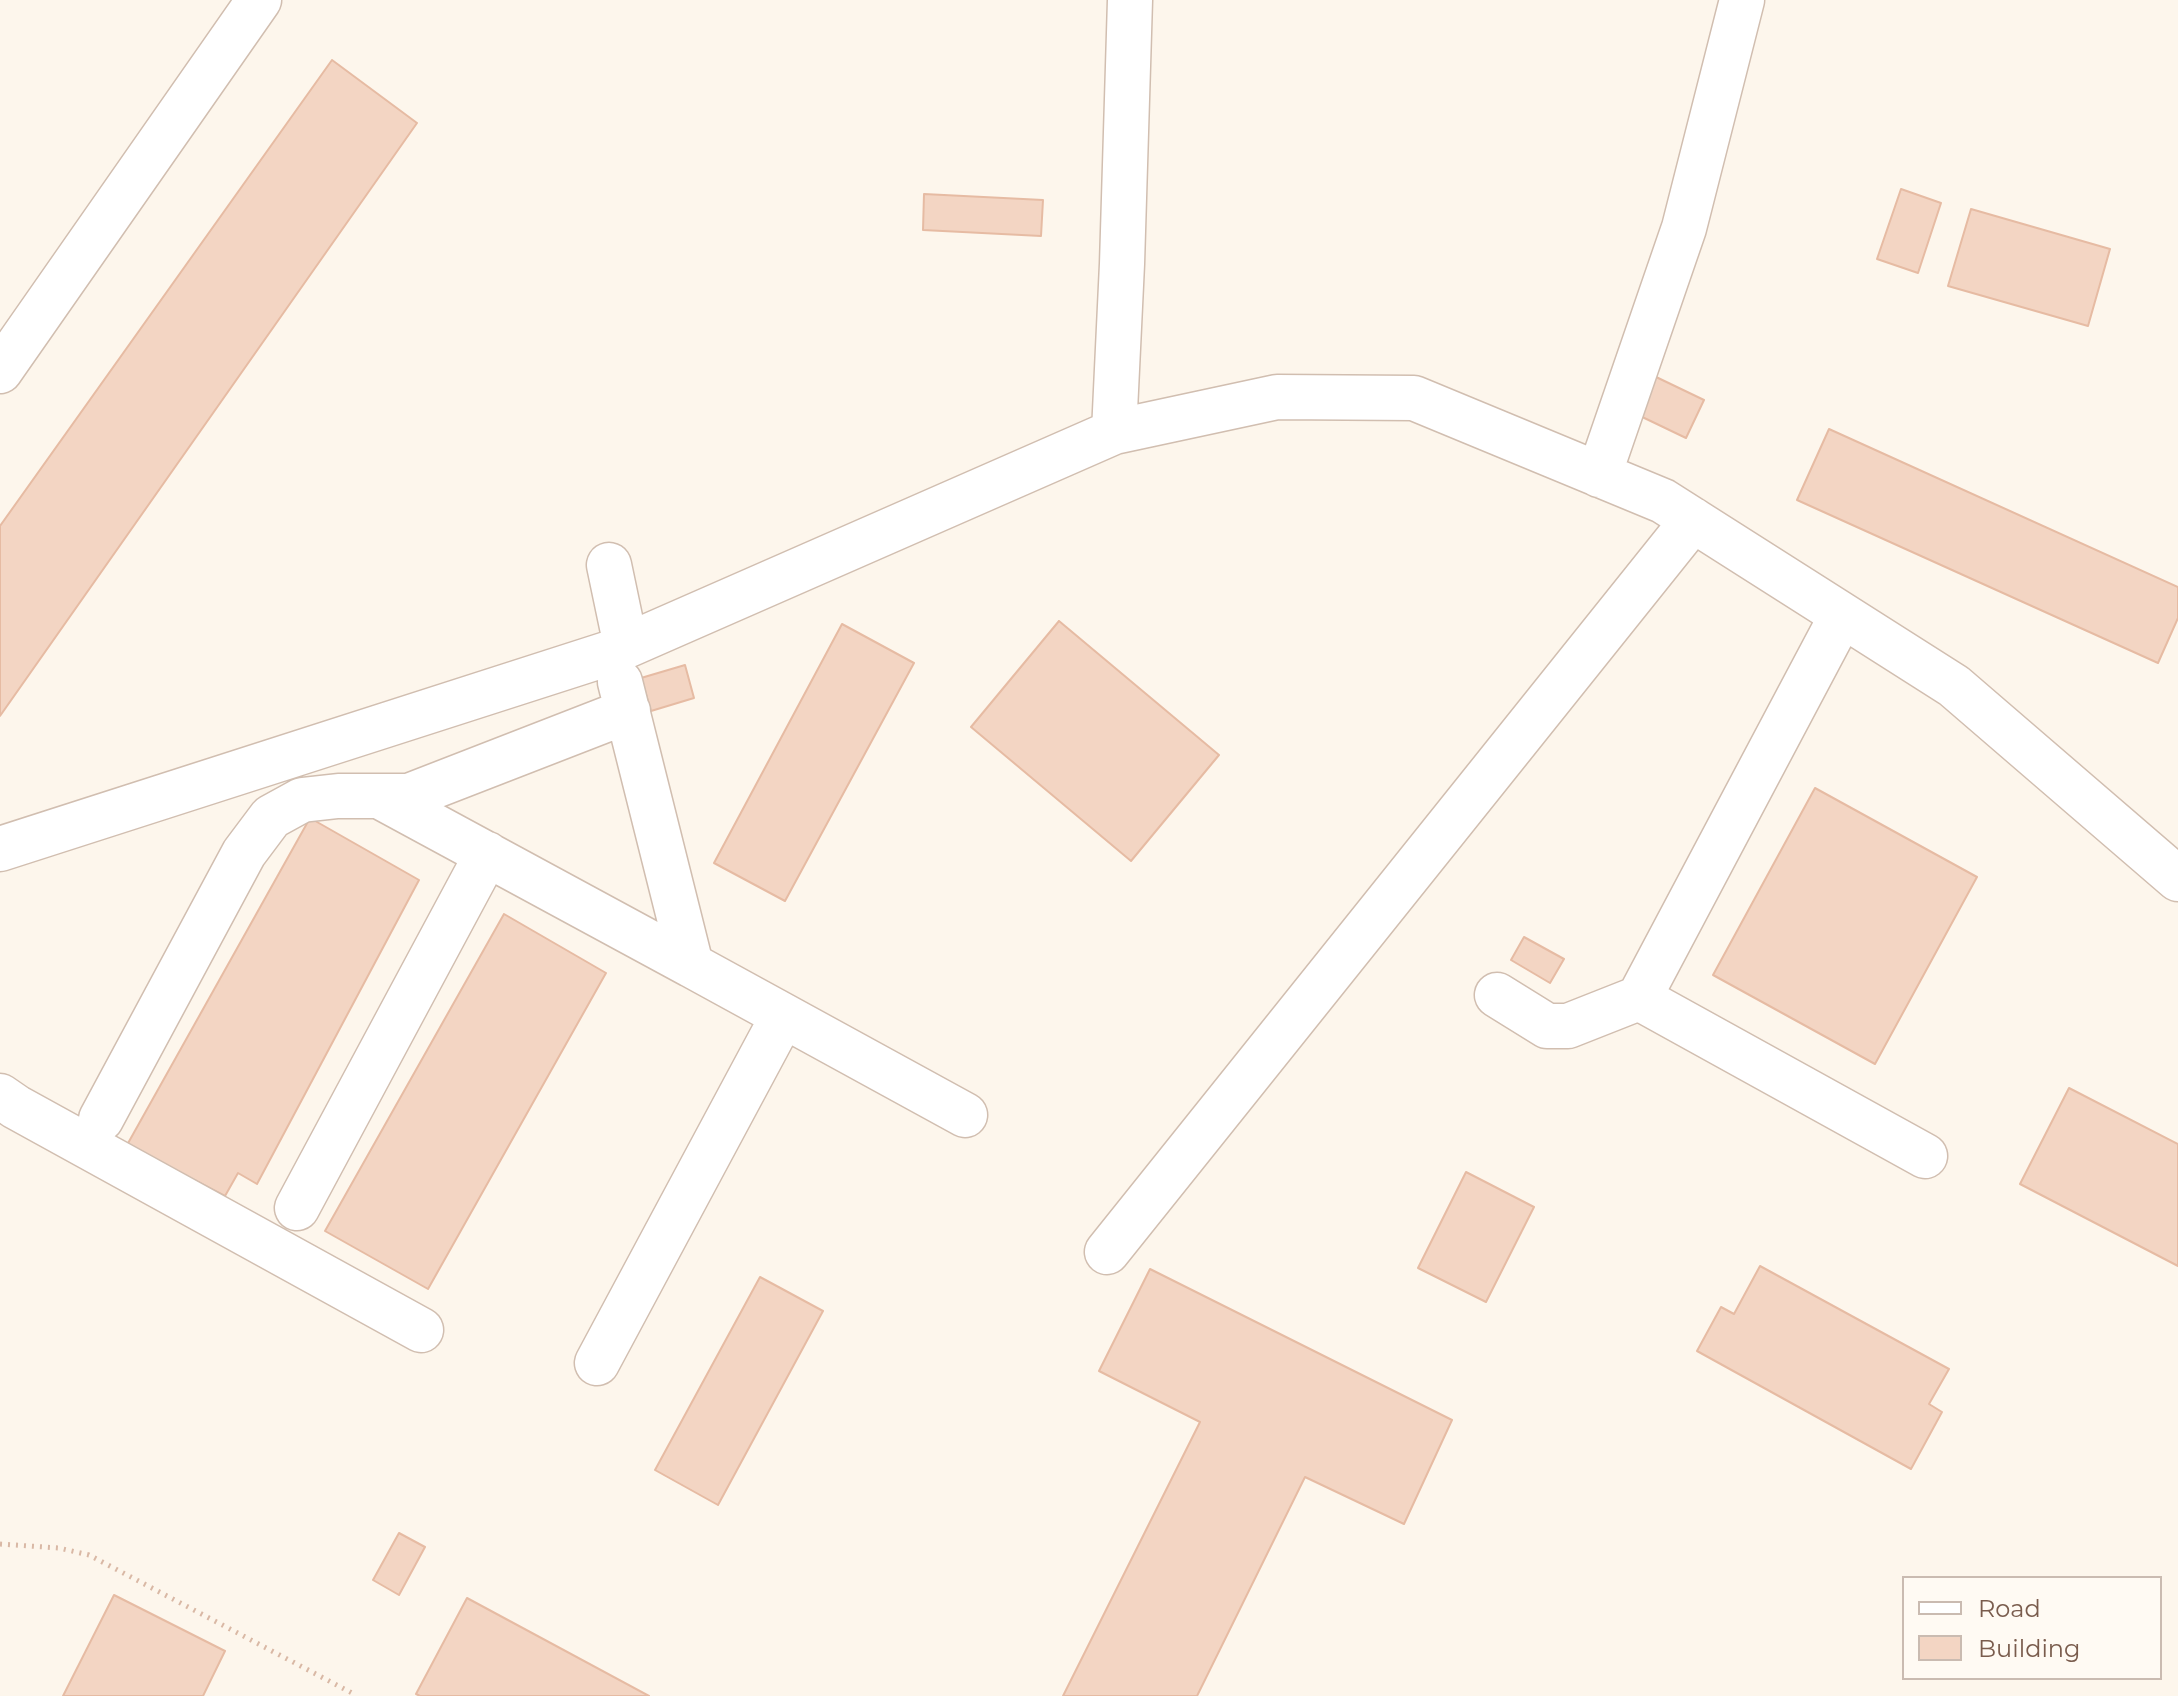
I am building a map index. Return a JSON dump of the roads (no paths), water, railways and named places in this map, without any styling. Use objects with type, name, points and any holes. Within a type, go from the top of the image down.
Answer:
[{"type":"street","points":[[0,371],[259,0]]},
{"type":"street","points":[[1114,432],[1130,0]]},
{"type":"street","points":[[1599,475],[1684,228],[1742,0]]},
{"type":"street","points":[[0,849],[618,649],[1114,432],[1277,397],[1414,398],[1663,501],[1954,686],[2178,879]]},
{"type":"street","points":[[1107,1252],[1693,520]]},
{"type":"street","points":[[609,565],[628,711],[691,965]]},
{"type":"street","points":[[1497,995],[1547,1026],[1568,1026],[1639,998],[1842,615]]},
{"type":"street","points":[[101,1119],[244,853],[271,817],[302,800],[338,796],[409,796],[628,711]]},
{"type":"street","points":[[379,796],[965,1115]]},
{"type":"street","points":[[297,1208],[487,854]]},
{"type":"street","points":[[1639,998],[1925,1156]]},
{"type":"street","points":[[597,1363],[783,1016]]},
{"type":"street","points":[[0,1096],[421,1330]]}]
